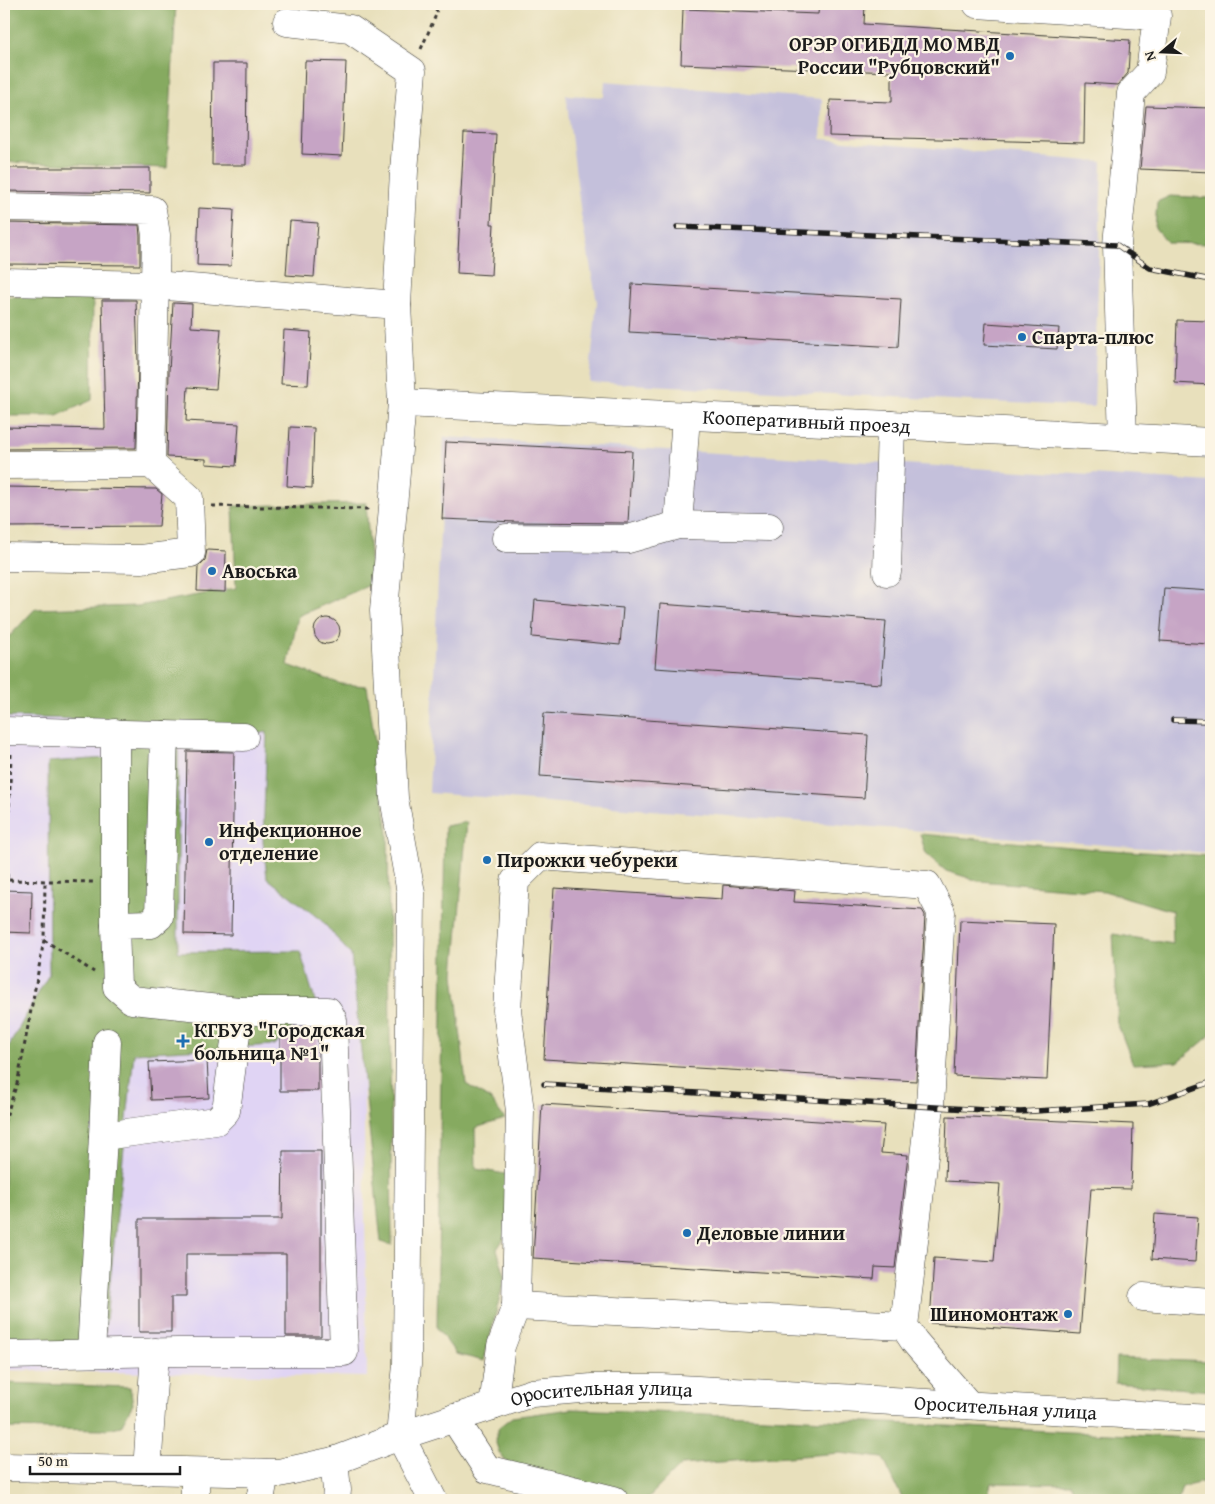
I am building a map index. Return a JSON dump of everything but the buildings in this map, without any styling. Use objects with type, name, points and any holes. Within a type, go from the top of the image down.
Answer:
[{"type":"street","points":[[977,4],[1157,16],[1150,72],[1131,93],[1117,245],[1123,438]]},
{"type":"street","points":[[287,22],[350,29],[412,70],[404,171],[398,305],[402,403],[384,611],[394,798],[411,893],[407,1365],[400,1436],[433,1500]]},
{"type":"street","points":[[4,207],[152,210],[156,235],[151,464]]},
{"type":"street","points":[[4,282],[154,285],[398,305]]},
{"type":"street","name":"Кооперативный проезд","points":[[402,403],[1211,442]]},
{"type":"street","points":[[678,525],[686,417]]},
{"type":"street","points":[[886,572],[892,426]]},
{"type":"street","points":[[4,464],[151,464],[189,498],[190,553],[141,559],[4,557]]},
{"type":"street","points":[[506,538],[628,539],[678,525],[769,527]]},
{"type":"street","points":[[8,731],[244,737]]},
{"type":"street","points":[[4,1355],[155,1352],[344,1352],[333,1020],[328,1010],[239,1011],[132,1000],[117,987],[115,925],[115,733]]},
{"type":"street","points":[[115,925],[151,924],[159,917],[164,735]]},
{"type":"street","points":[[493,1406],[502,1346],[516,1306],[520,1111],[506,1010],[515,881],[540,856],[927,885],[941,912],[940,932],[930,1106],[904,1326],[914,1341],[969,1405]]},
{"type":"street","points":[[103,1136],[216,1121],[226,1111],[239,1011]]},
{"type":"street","points":[[91,1354],[107,1042]]},
{"type":"street","points":[[1142,1297],[1211,1302]]},
{"type":"street","points":[[516,1306],[904,1326]]},
{"type":"street","points":[[147,1471],[155,1352]]},
{"type":"street","name":"Оросительная улица","points":[[4,1467],[279,1473],[334,1461],[400,1436],[532,1393],[592,1388],[662,1388],[1211,1419]]},
{"type":"street","points":[[454,1418],[487,1469],[614,1500]]},
{"type":"street","points":[[334,1461],[338,1490],[336,1500]]},
{"type":"street","points":[[195,1472],[195,1500]]},
{"type":"street","points":[[260,1500],[265,1473]]},
{"type":"path","points":[[412,70],[436,15],[437,4]]},
{"type":"path","points":[[189,506],[367,509],[372,502]]},
{"type":"path","points":[[8,731],[7,880],[115,883]]},
{"type":"path","points":[[4,1123],[18,1080],[44,940],[45,882]]},
{"type":"path","points":[[44,940],[117,987]]},
{"type":"shaded area","name":"Спарта-плюс","points":[[605,81],[822,99],[821,139],[1102,162],[1094,407],[589,382],[597,302],[581,215],[566,95],[604,97]]},
{"type":"shaded area","points":[[444,437],[1211,482],[1211,853],[429,793]]},
{"type":"shaded area","name":"КГБУЗ \"Городская больница №1\"","points":[[359,707],[367,1377],[4,1370],[4,712]]},
{"type":"green space","points":[[4,4],[176,4],[167,168],[4,162]]},
{"type":"green space","points":[[1170,196],[1211,198],[1211,244],[1168,243],[1155,228],[1157,202]]},
{"type":"green space","points":[[93,294],[92,400],[57,416],[4,416],[4,297]]},
{"type":"green space","points":[[366,503],[372,584],[298,616],[288,665],[341,684],[367,686],[388,833],[392,1245],[381,1242],[351,955],[322,921],[267,878],[263,841],[267,732],[244,737],[178,737],[178,952],[300,951],[316,1004],[275,1045],[134,1053],[102,1357],[4,1353],[4,1055],[49,974],[48,762],[123,757],[153,721],[4,717],[4,642],[35,609],[138,606],[236,588],[233,506]]},
{"type":"green space","points":[[467,822],[454,974],[466,1084],[490,1099],[505,1119],[475,1128],[476,1169],[511,1175],[507,1234],[497,1249],[505,1276],[484,1361],[456,1354],[437,1328],[445,826]]},
{"type":"green space","points":[[920,834],[1094,849],[1211,856],[1211,1035],[1178,1062],[1133,1064],[1118,1025],[1113,934],[1173,944],[1172,911],[1104,891],[979,881],[946,871],[926,854]]},
{"type":"green space","points":[[1116,1358],[1211,1362],[1211,1391],[1115,1383]]},
{"type":"green space","points":[[4,1383],[130,1387],[133,1404],[121,1426],[102,1430],[4,1428]]},
{"type":"green space","points":[[571,1409],[1211,1439],[1211,1480],[1182,1487],[1178,1500],[1076,1500],[1071,1484],[991,1483],[987,1500],[903,1500],[883,1458],[840,1453],[681,1465],[646,1500],[532,1500],[499,1452],[495,1440],[499,1427],[512,1417]]},
{"type":"railway","points":[[677,227],[1117,245],[1150,268],[1211,280]]},
{"type":"railway","points":[[1173,720],[1211,721]]},
{"type":"railway","points":[[544,1084],[1020,1112],[1148,1104],[1211,1082]]},
{"type":"place","name":"ОРЭР ОГИБДД МО МВД России \"Рубцовский\"","points":[[1010,56]]},
{"type":"place","name":"Спарта-плюс","points":[[1022,337]]},
{"type":"place","name":"Авоська","points":[[212,571]]},
{"type":"place","name":"Инфекционное отделение","points":[[209,842]]},
{"type":"place","name":"Пирожки чебуреки","points":[[487,860]]},
{"type":"place","name":"КГБУЗ \"Городская больница №1\"","points":[[183,1041]]},
{"type":"place","name":"Деловые линии","points":[[687,1233]]},
{"type":"place","name":"Шиномонтаж","points":[[1068,1314]]}]
